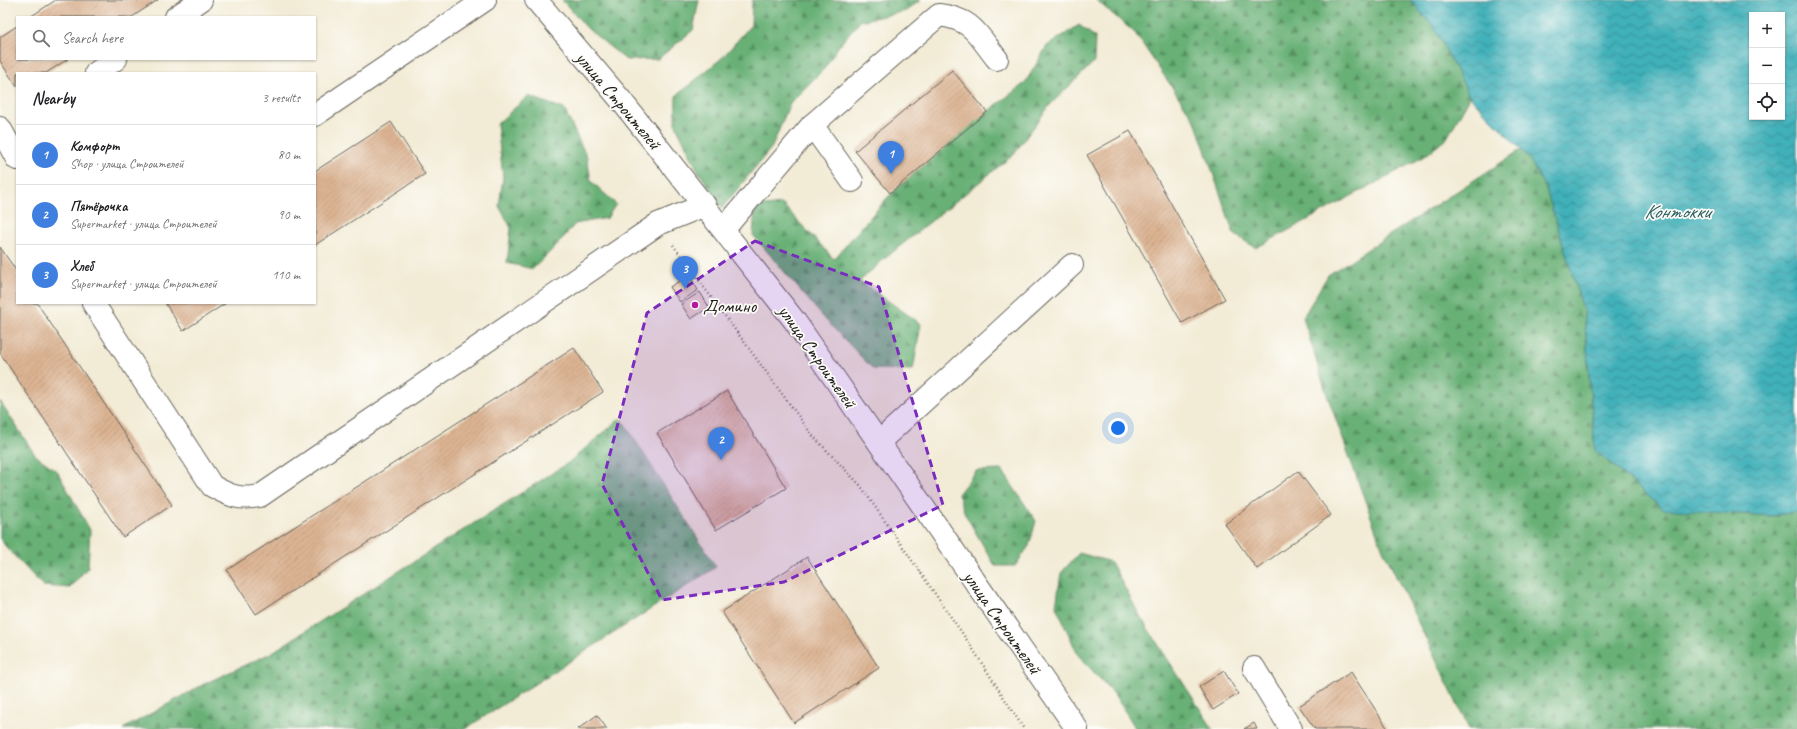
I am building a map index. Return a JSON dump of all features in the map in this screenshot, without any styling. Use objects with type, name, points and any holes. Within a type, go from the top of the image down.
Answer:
[{"type":"street","points":[[177,16],[201,0]]},
{"type":"street","points":[[316,114],[486,0]]},
{"type":"street","name":"улица Строителей","points":[[536,0],[620,99],[724,229],[794,320],[880,442],[1077,729]]},
{"type":"street","points":[[724,229],[812,125],[939,15],[955,17],[970,24],[997,59]]},
{"type":"street","points":[[97,72],[115,60]]},
{"type":"street","points":[[812,125],[852,182]]},
{"type":"street","points":[[8,131],[16,156]]},
{"type":"street","points":[[94,304],[212,486],[227,495],[244,499],[260,496],[658,224],[705,205]]},
{"type":"street","points":[[880,442],[1072,265]]},
{"type":"street","points":[[1254,668],[1292,729]]},
{"type":"path","points":[[658,224],[813,436],[860,485],[969,643],[1024,729]]},
{"type":"highlighted area","points":[[755,241],[879,287],[943,505],[784,582],[662,600],[602,484],[647,313]]},
{"type":"green space","points":[[562,0],[699,0],[693,30],[658,59],[626,60],[588,29]]},
{"type":"green space","points":[[752,0],[921,0],[906,11],[860,21],[838,47],[824,69],[790,103],[772,147],[722,208],[697,169],[675,123],[676,96],[723,57],[751,25]]},
{"type":"green space","points":[[1096,0],[1410,0],[1434,27],[1470,97],[1447,138],[1425,156],[1256,248],[1234,234],[1195,121],[1135,33]]},
{"type":"green space","points":[[1079,25],[1095,37],[1094,62],[1050,105],[1013,155],[883,260],[860,281],[921,324],[913,370],[873,369],[824,318],[753,235],[755,207],[782,204],[834,259],[887,198],[948,142],[1025,83],[1047,46]]},
{"type":"green space","points":[[528,96],[564,109],[587,157],[591,181],[616,204],[607,218],[575,224],[533,269],[507,263],[511,228],[499,206],[503,177],[497,124]]},
{"type":"green space","points":[[1522,149],[1529,158],[1546,189],[1584,312],[1595,450],[1770,516],[1797,512],[1797,729],[1469,729],[1381,545],[1326,392],[1303,317],[1328,275]]},
{"type":"green space","points":[[0,401],[35,455],[57,471],[90,530],[88,567],[70,588],[43,586],[0,539]]},
{"type":"green space","points":[[621,418],[716,567],[465,729],[123,729],[206,683],[271,653],[568,463]]},
{"type":"green space","points":[[1002,470],[1036,521],[1029,546],[1015,566],[995,566],[965,514],[958,494],[976,471]]},
{"type":"green space","points":[[1079,553],[1111,562],[1141,618],[1213,729],[1136,729],[1114,694],[1078,655],[1056,606],[1061,573]]},
{"type":"water","name":"Контокки","points":[[1410,0],[1797,0],[1797,512],[1770,516],[1663,509],[1595,450],[1584,312],[1546,189],[1529,158],[1470,97],[1434,27]]},
{"type":"building","points":[[56,0],[158,0],[134,16],[32,16]]},
{"type":"building","points":[[16,27],[16,60],[66,60],[48,72],[16,72],[16,85],[0,61],[0,37]]},
{"type":"building","points":[[952,70],[987,112],[890,193],[855,151]]},
{"type":"building","points":[[391,122],[425,174],[316,244],[316,170]]},
{"type":"building","points":[[1130,131],[1225,299],[1182,323],[1087,155]]},
{"type":"building","points":[[0,247],[16,271],[16,304],[38,304],[172,505],[123,537],[0,353]]},
{"type":"building","points":[[689,275],[698,290],[680,302],[670,287]]},
{"type":"building","points":[[700,292],[709,307],[691,319],[681,304]]},
{"type":"building","points":[[166,304],[224,304],[183,331]]},
{"type":"building","points":[[574,348],[603,392],[256,614],[227,570]]},
{"type":"building","points":[[727,391],[786,488],[716,530],[657,433]]},
{"type":"building","points":[[1298,471],[1331,515],[1257,569],[1225,524]]},
{"type":"building","points":[[807,557],[879,668],[794,723],[722,612]]},
{"type":"building","points":[[1224,671],[1238,694],[1213,710],[1199,687]]},
{"type":"building","points":[[1351,672],[1388,729],[1315,729],[1299,706]]},
{"type":"building","points":[[597,715],[607,729],[578,729]]},
{"type":"building","points":[[1254,723],[1257,729],[1244,729]]},
{"type":"place","name":"Комфорт","points":[[891,174]]},
{"type":"place","name":"Хлеб","points":[[685,289]]},
{"type":"place","name":"Домино","points":[[695,305]]},
{"type":"place","name":"Пятёрочка","points":[[721,460]]}]
